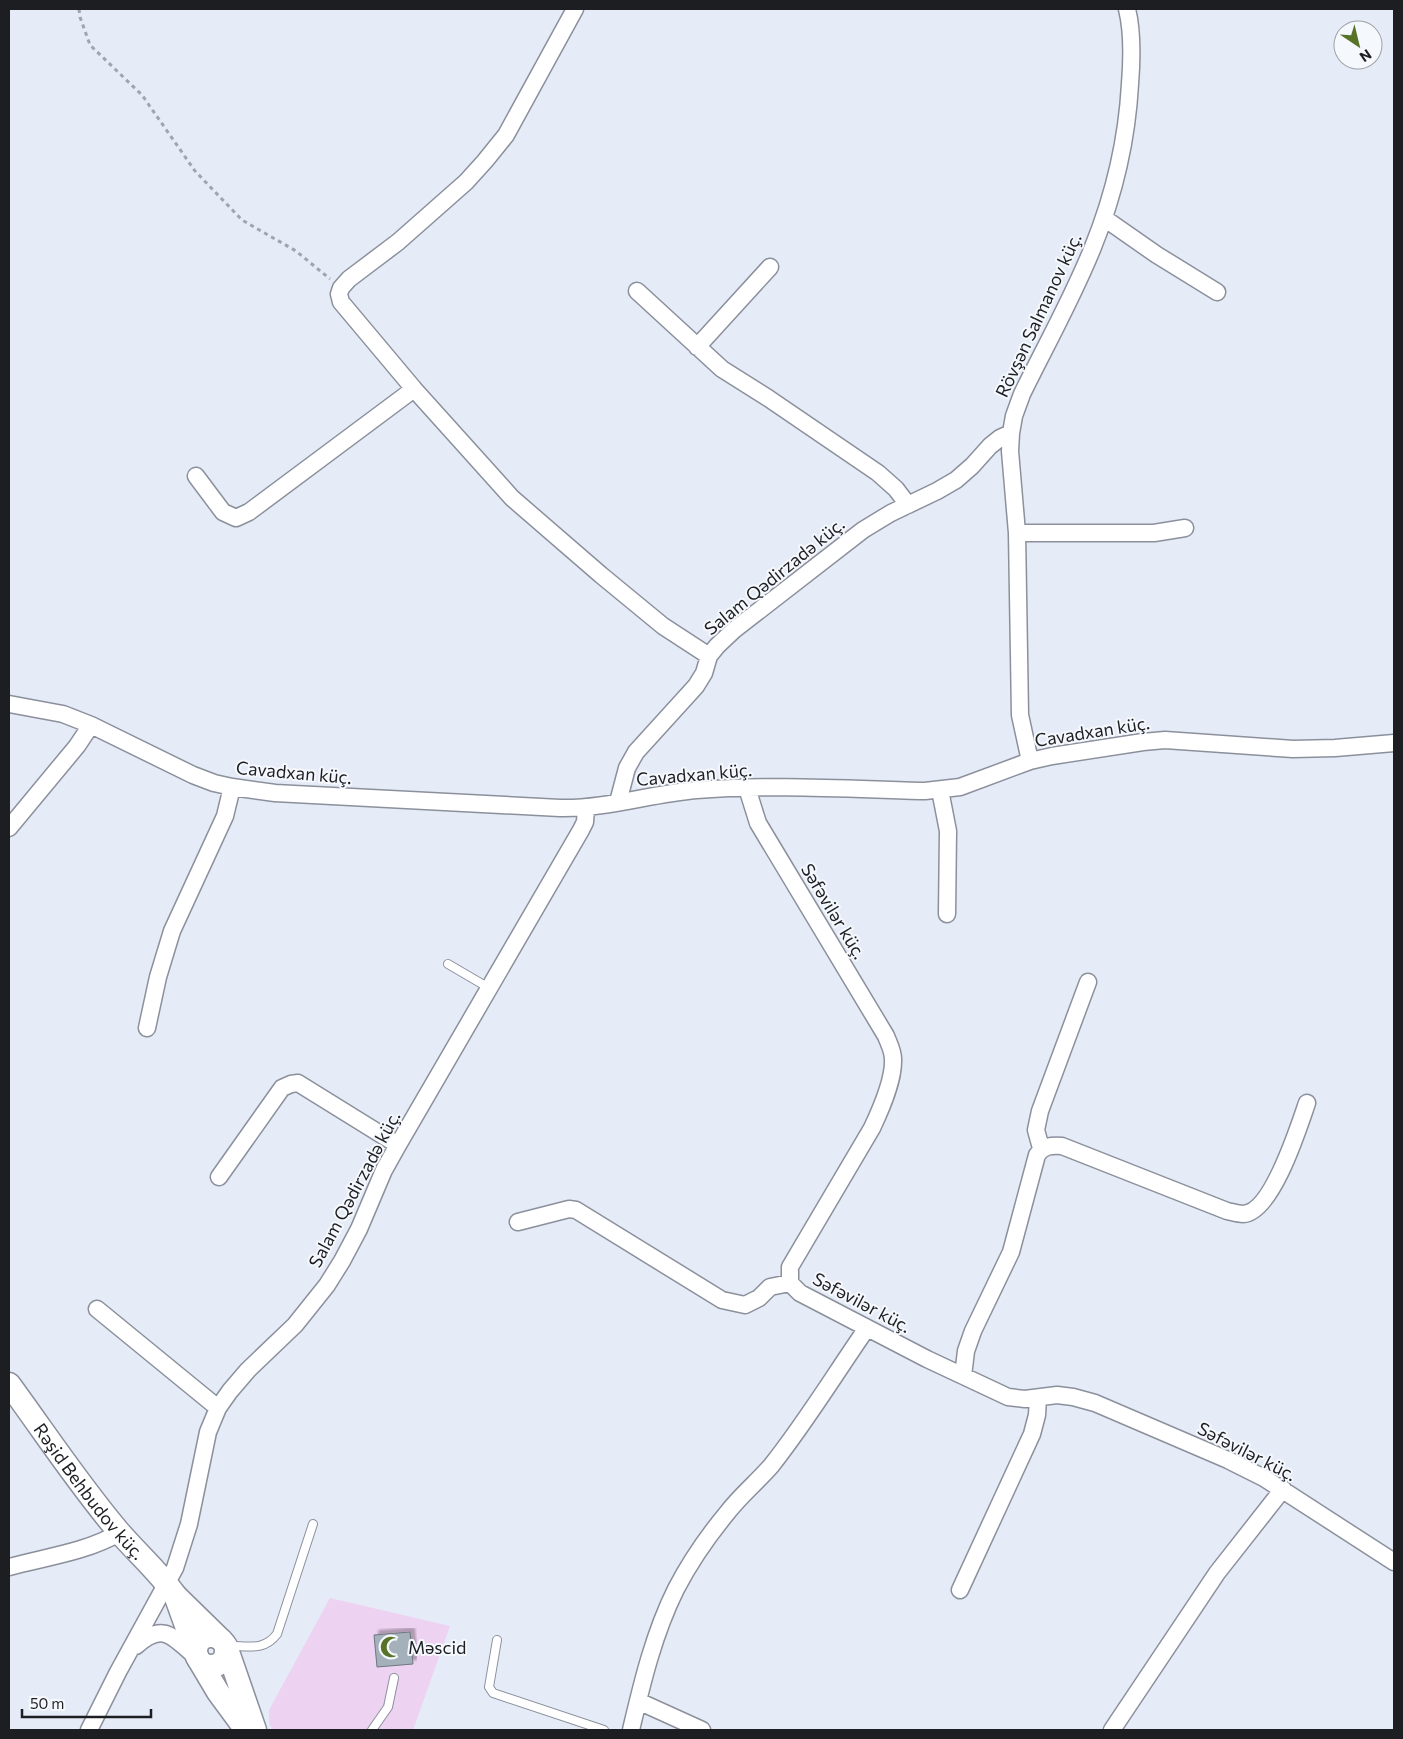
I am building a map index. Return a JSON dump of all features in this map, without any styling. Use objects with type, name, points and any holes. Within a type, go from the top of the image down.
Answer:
[{"type":"street","points":[[575,9],[506,135],[486,162],[398,242],[349,279],[341,288],[339,294],[341,302],[414,390],[495,480],[532,517],[663,626],[709,656]]},
{"type":"street","name":"Rövşən Salmanov küç.","points":[[1030,761],[1020,715],[1017,533],[1010,451],[1011,433],[1014,416],[1022,394],[1093,248],[1104,218],[1123,142],[1129,98],[1132,55],[1130,19],[1127,9]]},
{"type":"street","points":[[1104,218],[1157,255],[1216,292]]},
{"type":"street","points":[[697,347],[770,267]]},
{"type":"street","points":[[638,291],[722,369],[878,473],[896,489],[908,505]]},
{"type":"street","points":[[196,476],[223,512],[236,518],[249,512],[414,390]]},
{"type":"street","name":"Salam Qədirzadə küç.","points":[[618,802],[628,768],[636,752],[696,686],[704,673],[709,656],[734,630],[864,530],[891,513],[956,480],[990,446],[1000,438],[1011,433]]},
{"type":"street","points":[[1017,533],[1154,533],[1186,528]]},
{"type":"street","name":"Cavadxan küç.","points":[[9,704],[63,714],[91,725],[193,775],[232,788],[285,793],[560,808],[586,808],[664,793],[747,788],[799,787],[940,790],[960,787],[1030,761],[1080,751],[1165,740],[1292,749],[1335,748],[1394,743]]},
{"type":"street","points":[[9,828],[77,746],[91,725]]},
{"type":"street","points":[[147,1028],[158,977],[172,931],[225,816],[232,788]]},
{"type":"street","name":"Səfəvilər küç.","points":[[747,788],[758,823],[886,1036],[893,1060],[891,1077],[872,1128],[790,1267],[790,1283],[800,1293],[866,1328],[1008,1397],[1025,1399],[1057,1395],[1095,1403],[1228,1460],[1264,1478],[1394,1562]]},
{"type":"street","points":[[940,790],[948,831],[947,914]]},
{"type":"street","name":"Salam Qədirzadə küç.","points":[[89,1730],[129,1653],[171,1590],[175,1568],[189,1524],[208,1432],[218,1408],[248,1370],[295,1324],[327,1285],[342,1261],[359,1229],[384,1170],[581,830],[585,822],[586,808]]},
{"type":"street","points":[[1042,1148],[1036,1130],[1040,1111],[1088,982]]},
{"type":"street","points":[[219,1177],[282,1088],[291,1084],[298,1083],[398,1145]]},
{"type":"street","points":[[963,1376],[966,1350],[973,1331],[1011,1252],[1037,1155],[1042,1148],[1053,1145],[1062,1146],[1227,1211],[1244,1214],[1255,1209],[1267,1195],[1290,1153],[1307,1103]]},
{"type":"street","points":[[518,1222],[569,1209],[576,1210],[722,1300],[745,1305],[758,1298],[770,1287],[790,1283]]},
{"type":"street","points":[[97,1308],[218,1408]]},
{"type":"street","points":[[631,1730],[662,1624],[676,1589],[698,1552],[727,1512],[770,1467],[794,1436],[866,1328]]},
{"type":"street","name":"Rəşid Behbudov küç.","points":[[9,1384],[119,1533],[171,1590],[223,1642]]},
{"type":"street","points":[[960,1590],[1032,1434],[1037,1415],[1038,1398]]},
{"type":"street","points":[[1112,1730],[1211,1581],[1283,1490]]},
{"type":"street","points":[[9,1566],[88,1547],[119,1533]]},
{"type":"street","points":[[171,1590],[198,1658],[218,1692],[246,1730]]},
{"type":"street","points":[[129,1653],[145,1637],[156,1633],[163,1633],[170,1635],[207,1665],[212,1666],[220,1663],[226,1656],[223,1642]]},
{"type":"street","points":[[223,1642],[256,1730]]},
{"type":"street","points":[[638,1701],[702,1730]]},
{"type":"lane","points":[[448,964],[490,988]]},
{"type":"lane","points":[[223,1642],[262,1646],[272,1641],[277,1634],[314,1524]]},
{"type":"lane","points":[[497,1640],[489,1687],[493,1693],[604,1730]]},
{"type":"lane","points":[[372,1730],[388,1707],[394,1678]]},
{"type":"path","points":[[79,9],[90,45],[142,95],[195,171],[242,220],[296,251],[341,288]]},
{"type":"shaded area","points":[[330,1598],[450,1626],[413,1730],[273,1730],[269,1724],[269,1710]]},
{"type":"building","points":[[410,1632],[413,1664],[377,1667],[374,1635]]},
{"type":"place","name":"Məscid","points":[[391,1647]]}]
